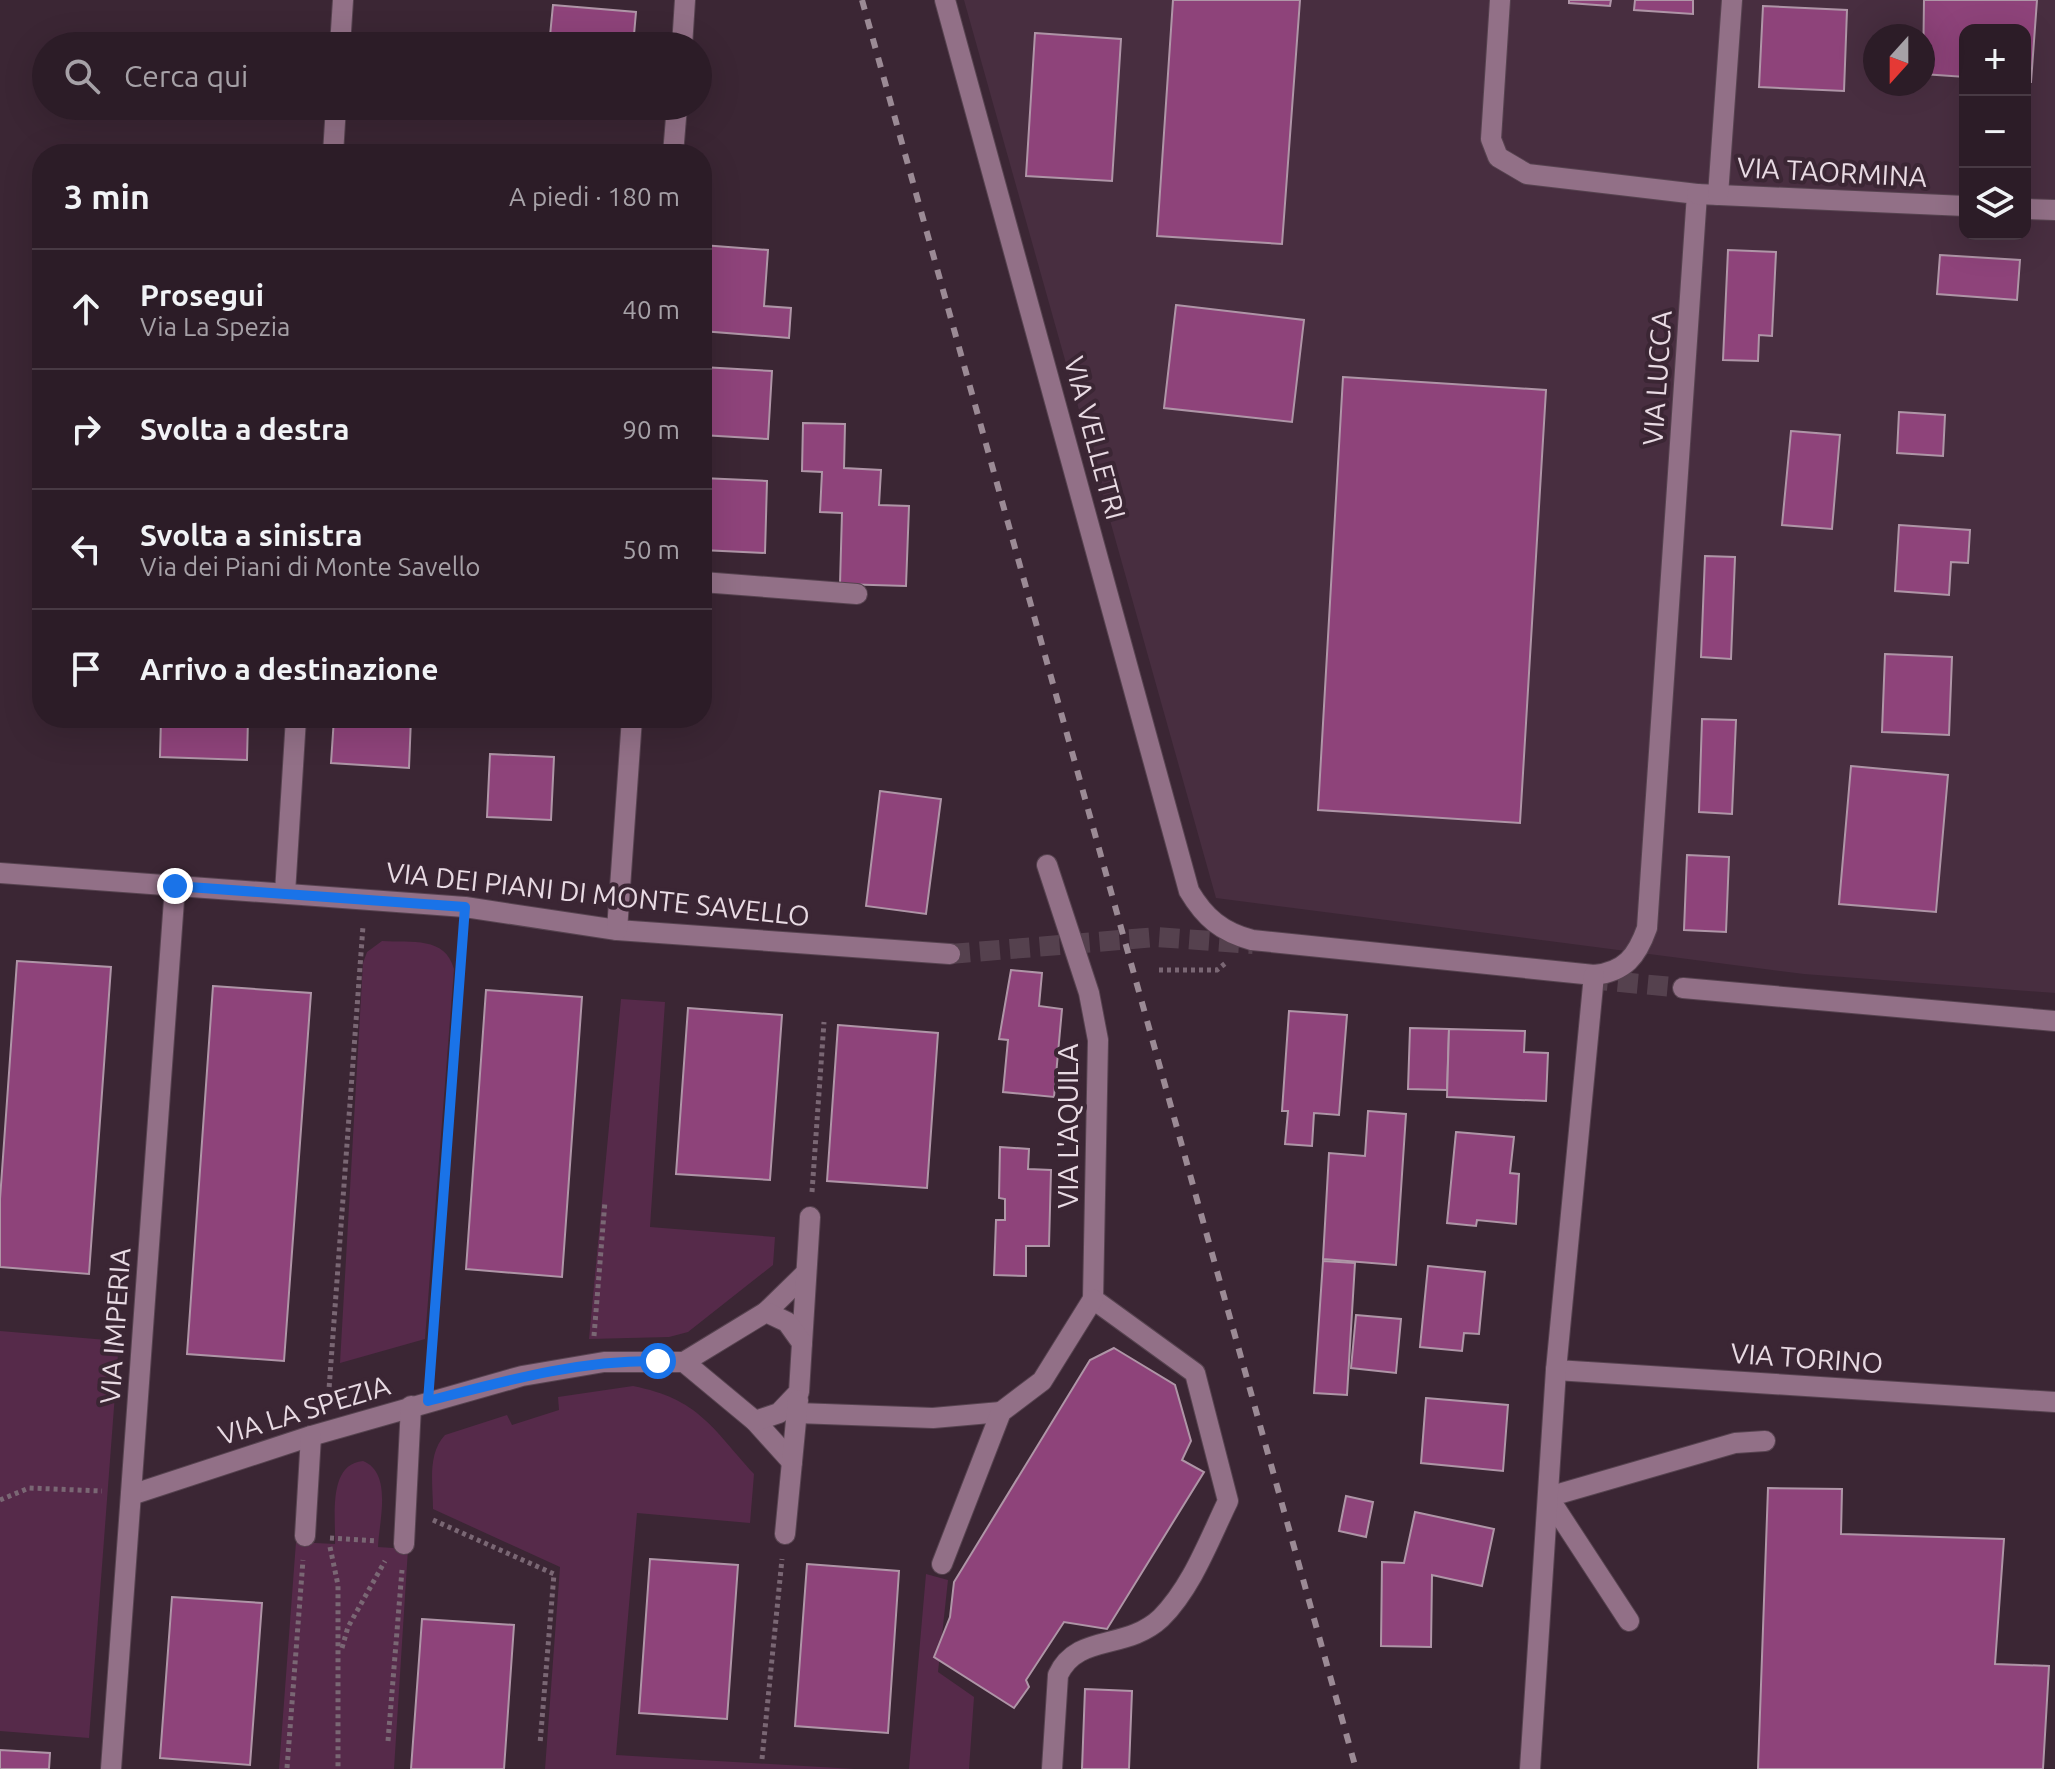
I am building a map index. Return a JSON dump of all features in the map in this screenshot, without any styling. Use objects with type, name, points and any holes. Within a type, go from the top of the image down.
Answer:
[{"type":"street","points":[[341,32],[343,0]]},
{"type":"street","points":[[683,32],[685,0]]},
{"type":"street","name":"VIA VELLETRI","points":[[945,0],[1189,891],[1216,925],[1252,940],[1594,975]]},
{"type":"street","points":[[1500,0],[1491,139],[1498,157],[1527,174],[1708,194]]},
{"type":"street","name":"VIA LUCCA","points":[[1594,975],[1611,974],[1625,967],[1640,948],[1647,928],[1708,194],[1732,0]]},
{"type":"street","points":[[334,144],[335,120]]},
{"type":"street","points":[[674,144],[676,120]]},
{"type":"street","name":"VIA TAORMINA","points":[[1708,194],[1959,206]]},
{"type":"street","points":[[2031,209],[2055,210]]},
{"type":"street","points":[[712,583],[857,594]]},
{"type":"street","points":[[285,893],[295,728]]},
{"type":"street","points":[[617,930],[631,728]]},
{"type":"street","name":"VIA L'AQUILA","points":[[1047,865],[1089,993],[1098,1040],[1093,1299]]},
{"type":"street","name":"VIA DEI PIANI DI MONTE SAVELLO","points":[[0,873],[465,907],[617,930],[950,954]]},
{"type":"street","name":"VIA IMPERIA","points":[[111,1769],[175,886]]},
{"type":"street","points":[[1530,1769],[1556,1370],[1594,975]]},
{"type":"street","points":[[1683,988],[2055,1021]]},
{"type":"street","points":[[785,1534],[799,1392],[810,1217]]},
{"type":"street","points":[[792,1462],[755,1421],[684,1362],[766,1312],[806,1273]]},
{"type":"street","points":[[942,1564],[1001,1412],[1042,1381],[1093,1299],[1195,1373],[1228,1501],[1184,1589],[1160,1618],[1133,1638],[1094,1646],[1064,1662],[1058,1675],[1052,1769]]},
{"type":"street","points":[[766,1312],[787,1322],[802,1343]]},
{"type":"street","name":"VIA LA SPEZIA","points":[[131,1495],[318,1434],[550,1369],[591,1364],[684,1362]]},
{"type":"street","name":"VIA TORINO","points":[[1556,1370],[2055,1402]]},
{"type":"street","points":[[755,1421],[779,1413],[799,1392]]},
{"type":"street","points":[[400,1543],[420,1404]]},
{"type":"street","points":[[797,1413],[933,1418],[1001,1412]]},
{"type":"street","points":[[305,1536],[318,1434]]},
{"type":"street","points":[[1548,1497],[1735,1443],[1765,1441]]},
{"type":"street","points":[[1548,1497],[1629,1621]]},
{"type":"path","points":[[318,1434],[365,899]]},
{"type":"path","points":[[420,1404],[465,907]]},
{"type":"path","points":[[1159,970],[1217,970]]},
{"type":"path","points":[[810,1217],[824,1022]]},
{"type":"path","points":[[591,1364],[605,1201]]},
{"type":"path","points":[[0,1500],[29,1488],[88,1489],[131,1495]]},
{"type":"path","points":[[406,1508],[554,1574],[540,1744]]},
{"type":"path","points":[[762,1759],[785,1534]]},
{"type":"path","points":[[287,1768],[305,1536]]},
{"type":"path","points":[[338,1769],[338,1585],[326,1537],[400,1543]]},
{"type":"path","points":[[340,1653],[348,1627],[400,1543]]},
{"type":"path","points":[[388,1741],[400,1543]]},
{"type":"shaded area","points":[[964,0],[2055,0],[2055,993],[1804,974],[1216,898]]},
{"type":"shaded area","points":[[382,941],[435,946],[450,958],[454,969],[425,1339],[340,1363],[363,963],[367,952]]},
{"type":"shaded area","points":[[621,999],[665,1002],[650,1227],[775,1237],[773,1265],[688,1332],[669,1337],[589,1339]]},
{"type":"shaded area","points":[[0,1331],[119,1341],[89,1738],[0,1731]]},
{"type":"shaded area","points":[[633,1386],[689,1407],[715,1429],[754,1474],[750,1523],[637,1513],[616,1755],[855,1769],[545,1769],[560,1567],[433,1509],[433,1460],[445,1435],[507,1415],[512,1425],[559,1410],[558,1397]]},
{"type":"shaded area","points":[[363,1461],[372,1467],[381,1487],[378,1547],[408,1549],[394,1769],[279,1769],[296,1542],[335,1544],[339,1482],[352,1464]]},
{"type":"shaded area","points":[[926,1574],[948,1580],[938,1672],[974,1697],[969,1769],[909,1769]]},
{"type":"building","points":[[1173,0],[1300,0],[1282,244],[1157,236]]},
{"type":"building","points":[[1569,0],[1611,0],[1610,6],[1569,3]]},
{"type":"building","points":[[1635,0],[1693,0],[1693,14],[1634,10]]},
{"type":"building","points":[[1924,0],[2037,0],[2031,82],[2031,24],[1959,24],[1959,77],[1935,75],[1935,24],[1924,24]]},
{"type":"building","points":[[553,5],[636,12],[634,32],[550,32]]},
{"type":"building","points":[[1763,6],[1847,10],[1844,91],[1759,87]]},
{"type":"building","points":[[1035,33],[1121,39],[1112,181],[1026,176]]},
{"type":"building","points":[[712,246],[768,250],[764,306],[791,308],[789,338],[712,332]]},
{"type":"building","points":[[1728,250],[1776,252],[1772,336],[1759,335],[1758,361],[1723,360]]},
{"type":"building","points":[[1940,255],[2020,260],[2017,300],[1937,294]]},
{"type":"building","points":[[1176,305],[1304,320],[1292,422],[1164,408]]},
{"type":"building","points":[[712,368],[772,371],[768,439],[712,436]]},
{"type":"building","points":[[1343,377],[1546,390],[1520,823],[1318,810]]},
{"type":"building","points":[[1899,412],[1945,415],[1943,456],[1897,453]]},
{"type":"building","points":[[803,423],[845,424],[844,468],[881,470],[879,505],[909,506],[906,586],[840,584],[842,513],[820,512],[822,472],[802,471]]},
{"type":"building","points":[[1791,431],[1840,435],[1832,529],[1782,525]]},
{"type":"building","points":[[712,478],[767,481],[765,553],[712,550]]},
{"type":"building","points":[[1899,525],[1970,530],[1968,563],[1951,562],[1949,595],[1895,591]]},
{"type":"building","points":[[1705,556],[1735,557],[1731,659],[1701,657]]},
{"type":"building","points":[[1885,654],[1952,657],[1949,735],[1882,732]]},
{"type":"building","points":[[1702,719],[1736,720],[1732,814],[1699,812]]},
{"type":"building","points":[[161,728],[248,728],[247,760],[160,757]]},
{"type":"building","points":[[333,728],[411,728],[409,768],[331,763]]},
{"type":"building","points":[[490,754],[554,757],[551,820],[487,817]]},
{"type":"building","points":[[1851,766],[1948,775],[1936,912],[1839,904]]},
{"type":"building","points":[[880,791],[941,799],[926,914],[866,906]]},
{"type":"building","points":[[1687,855],[1729,857],[1726,932],[1684,930]]},
{"type":"building","points":[[17,961],[111,967],[89,1274],[0,1267],[0,1199]]},
{"type":"building","points":[[1011,970],[1042,973],[1039,1006],[1062,1009],[1054,1097],[1003,1092],[1008,1040],[999,1039]]},
{"type":"building","points":[[213,986],[311,993],[284,1361],[187,1354]]},
{"type":"building","points":[[486,990],[582,997],[562,1277],[466,1269]]},
{"type":"building","points":[[688,1008],[782,1015],[770,1180],[676,1174]]},
{"type":"building","points":[[1289,1011],[1347,1015],[1339,1115],[1314,1113],[1312,1146],[1285,1144],[1288,1111],[1282,1111]]},
{"type":"building","points":[[838,1025],[938,1033],[927,1188],[827,1181]]},
{"type":"building","points":[[1410,1028],[1449,1029],[1447,1090],[1408,1089]]},
{"type":"building","points":[[1449,1029],[1525,1031],[1524,1052],[1548,1053],[1546,1101],[1447,1097]]},
{"type":"building","points":[[1368,1111],[1406,1114],[1396,1265],[1323,1259],[1329,1153],[1365,1156]]},
{"type":"building","points":[[1456,1132],[1514,1137],[1510,1173],[1519,1174],[1516,1224],[1477,1220],[1476,1226],[1447,1223]]},
{"type":"building","points":[[1000,1147],[1029,1149],[1028,1169],[1051,1170],[1049,1246],[1026,1246],[1026,1276],[994,1275],[996,1220],[1005,1220],[1005,1199],[999,1198]]},
{"type":"building","points":[[1323,1261],[1355,1263],[1347,1395],[1314,1393]]},
{"type":"building","points":[[1428,1266],[1485,1272],[1479,1334],[1464,1333],[1462,1351],[1420,1347]]},
{"type":"building","points":[[1356,1315],[1401,1319],[1396,1373],[1351,1368]]},
{"type":"building","points":[[1114,1348],[1175,1385],[1191,1441],[1182,1460],[1204,1472],[1107,1629],[1064,1622],[1026,1680],[1029,1687],[1014,1708],[934,1657],[950,1617],[954,1582],[1090,1360]]},
{"type":"building","points":[[1426,1398],[1508,1405],[1503,1471],[1421,1463]]},
{"type":"building","points":[[1768,1488],[1842,1489],[1841,1534],[2004,1539],[1995,1664],[2049,1666],[2043,1769],[1758,1769]]},
{"type":"building","points":[[1346,1496],[1373,1502],[1366,1537],[1339,1531]]},
{"type":"building","points":[[1415,1512],[1494,1529],[1482,1586],[1432,1575],[1431,1647],[1381,1646],[1382,1562],[1404,1563]]},
{"type":"building","points":[[650,1559],[738,1565],[727,1719],[639,1713]]},
{"type":"building","points":[[807,1564],[899,1571],[888,1733],[795,1726]]},
{"type":"building","points":[[172,1597],[262,1603],[250,1765],[160,1758]]},
{"type":"building","points":[[422,1619],[514,1625],[504,1769],[411,1769]]},
{"type":"building","points":[[1085,1689],[1132,1691],[1129,1769],[1082,1769]]},
{"type":"building","points":[[0,1750],[50,1753],[49,1769],[0,1769]]},
{"type":"tunnel","points":[[950,954],[1157,937],[1253,944]]},
{"type":"tunnel","points":[[1588,979],[1683,988]]},
{"type":"railway","points":[[862,0],[1356,1769]]},
{"type":"route","points":[[175,886],[465,907],[428,1401],[550,1369],[604,1362],[658,1361]]}]
